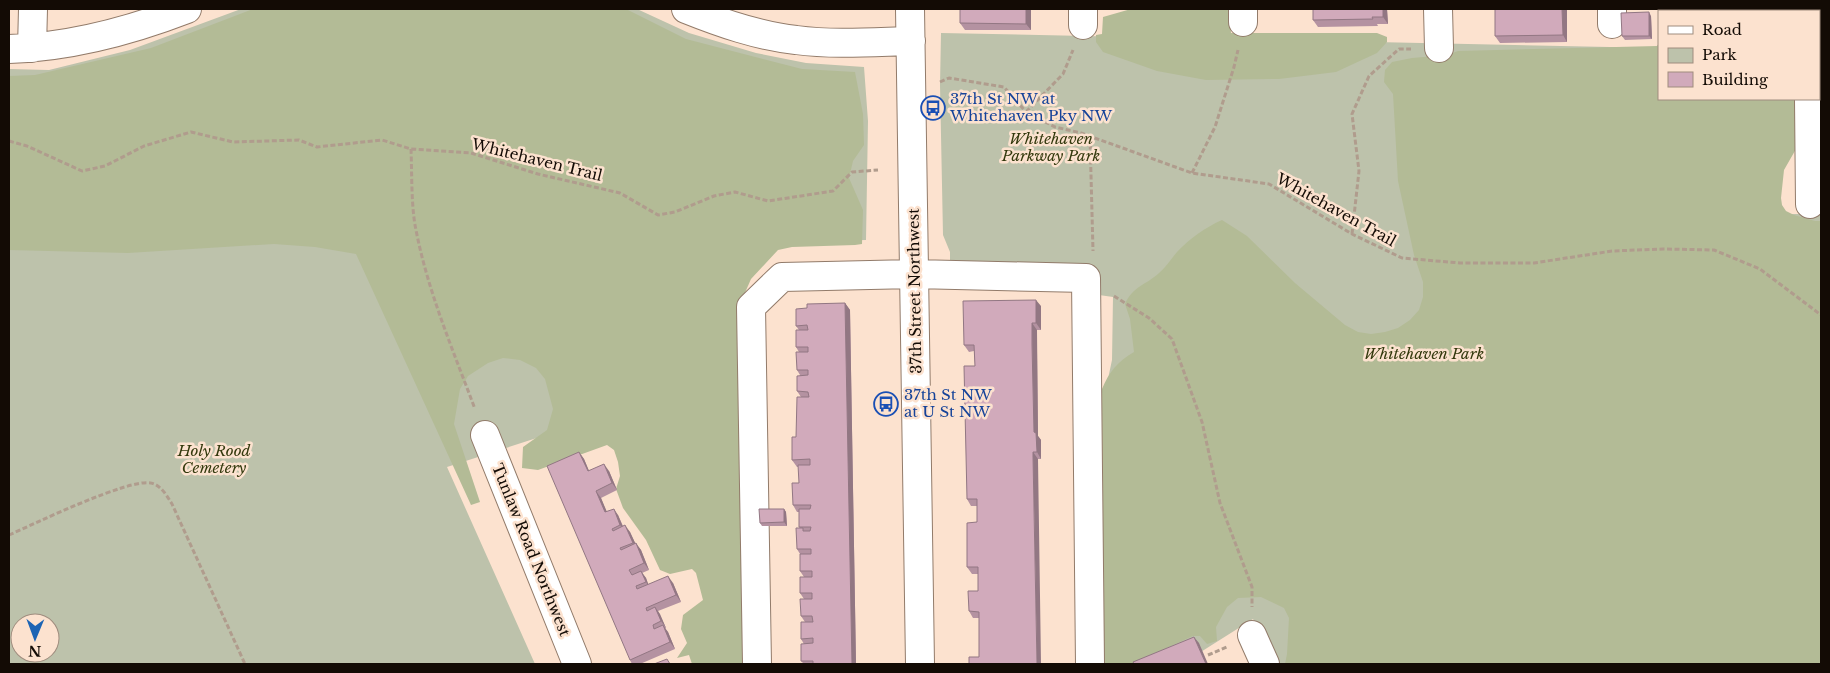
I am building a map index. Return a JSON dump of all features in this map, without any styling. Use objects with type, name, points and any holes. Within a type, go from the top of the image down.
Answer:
[{"type":"street","points":[[33,9],[20,48],[58,45],[122,31],[187,9]]},
{"type":"street","points":[[686,9],[729,17],[748,31],[795,40],[819,42],[910,41]]},
{"type":"street","name":"37th Street Northwest","points":[[910,9],[920,664]]},
{"type":"street","points":[[1438,9],[1439,48]]},
{"type":"street","points":[[1809,100],[1810,204]]},
{"type":"street","points":[[757,664],[751,307],[782,277],[914,274],[1086,278],[1090,664]]},
{"type":"street","name":"Tunlaw Road Northwest","points":[[485,435],[577,664]]},
{"type":"street","points":[[1252,635],[1265,664]]},
{"type":"path","points":[[1192,172],[1215,127],[1234,67],[1243,15]]},
{"type":"path","points":[[1026,112],[1063,74],[1083,17]]},
{"type":"path","points":[[1352,234],[1359,171],[1352,114],[1369,76],[1398,49]]},
{"type":"path","name":"Whitehaven Trail","points":[[935,84],[949,78],[1004,87],[1026,112],[1055,127],[1192,172],[1269,184],[1352,234],[1402,258],[1460,263],[1534,262],[1612,251],[1714,250],[1760,269],[1821,315]]},
{"type":"path","name":"Whitehaven Trail","points":[[9,141],[27,146],[82,171],[106,166],[144,146],[191,132],[233,142],[299,140],[317,147],[382,140],[411,149],[471,153],[538,174],[620,193],[658,215],[675,212],[714,196],[735,192],[768,201],[833,191],[852,172],[878,170]]},
{"type":"path","points":[[1090,137],[1093,252],[1086,278],[1149,318],[1172,339],[1202,422],[1220,503],[1252,587],[1252,635]]},
{"type":"path","points":[[411,149],[415,228],[426,272],[445,330],[485,435]]},
{"type":"path","points":[[9,535],[90,500],[137,483],[152,483],[162,490],[172,504],[245,664]]},
{"type":"green space","name":"Holy Rood Cemetery","points":[[241,9],[637,9],[689,33],[756,53],[806,63],[864,67],[868,121],[866,240],[736,245],[738,373],[447,467],[535,664],[9,664],[9,69],[49,70],[130,50]]},
{"type":"green space","points":[[253,9],[626,9],[686,39],[802,69],[855,72],[863,114],[864,145],[853,161],[849,178],[863,210],[862,244],[792,247],[778,250],[751,279],[737,311],[743,664],[692,664],[689,655],[677,658],[687,643],[681,629],[683,615],[703,600],[696,573],[692,569],[670,574],[660,570],[646,540],[623,508],[616,489],[620,476],[614,450],[607,445],[538,470],[522,468],[523,447],[547,430],[553,409],[545,379],[536,368],[520,360],[503,358],[488,363],[468,376],[460,389],[454,424],[480,502],[471,505],[356,254],[315,247],[274,244],[128,253],[9,250],[9,76],[35,75],[151,48]]},
{"type":"green space","points":[[1131,9],[1229,9],[1231,33],[1377,33],[1387,37],[1387,42],[1377,53],[1336,72],[1279,79],[1206,80],[1157,71],[1103,52],[1096,42],[1096,35],[1102,34],[1103,17]]},
{"type":"green space","name":"Whitehaven Park","points":[[941,33],[1658,48],[1658,100],[1757,214],[1821,214],[1821,664],[1275,664],[1253,619],[1196,655],[1104,664],[1105,501],[1102,407],[1112,360],[1113,297],[1057,289],[950,285],[950,252],[943,235],[940,85]]},
{"type":"green space","name":"Whitehaven Park","points":[[1658,44],[1658,100],[1796,100],[1796,149],[1784,170],[1782,205],[1786,211],[1794,215],[1821,221],[1821,664],[1285,664],[1289,618],[1284,608],[1261,597],[1238,598],[1227,607],[1216,627],[1217,641],[1207,644],[1200,636],[1193,636],[1135,664],[1103,664],[1102,389],[1115,368],[1123,359],[1134,352],[1130,319],[1125,304],[1132,293],[1159,273],[1192,238],[1222,220],[1247,236],[1295,283],[1345,325],[1358,332],[1371,334],[1398,328],[1410,320],[1419,310],[1423,297],[1423,282],[1414,255],[1398,181],[1393,94],[1384,82],[1385,70],[1392,62],[1447,55],[1458,51]]},
{"type":"building","points":[[960,9],[1026,9],[1026,24],[960,23]]},
{"type":"building","points":[[1313,9],[1383,9],[1383,17],[1372,17],[1373,19],[1313,20]]},
{"type":"building","points":[[1495,9],[1562,9],[1563,35],[1495,36]]},
{"type":"building","points":[[1649,12],[1649,36],[1622,36],[1621,13]]},
{"type":"building","points":[[1036,300],[1036,323],[1032,323],[1032,344],[1034,432],[1036,433],[1037,452],[1033,452],[1033,456],[1037,664],[969,664],[969,657],[979,657],[979,612],[969,611],[968,591],[978,591],[978,567],[967,567],[967,523],[977,522],[977,499],[967,499],[964,366],[975,366],[974,345],[964,345],[963,301]]},
{"type":"building","points":[[845,303],[852,664],[813,664],[813,661],[801,661],[801,644],[813,643],[813,638],[801,639],[801,622],[813,622],[812,616],[801,616],[800,599],[812,599],[812,593],[800,593],[800,577],[812,577],[812,571],[800,571],[800,554],[811,554],[811,549],[797,549],[796,528],[810,531],[811,527],[799,527],[799,509],[810,509],[811,505],[793,505],[792,483],[799,483],[798,465],[810,465],[810,459],[792,460],[792,437],[796,437],[797,397],[809,397],[808,392],[797,391],[797,376],[808,375],[808,370],[797,370],[796,352],[808,352],[808,347],[796,347],[796,330],[808,330],[807,325],[796,326],[796,309],[807,308],[807,304]]},
{"type":"building","points":[[579,452],[588,471],[604,464],[612,483],[596,491],[605,512],[614,509],[620,525],[612,529],[613,531],[625,525],[633,543],[620,548],[621,550],[636,543],[644,563],[629,570],[632,575],[641,571],[646,582],[636,586],[637,589],[668,576],[676,595],[646,608],[647,611],[655,607],[661,621],[653,625],[654,629],[663,625],[670,642],[630,660],[547,466]]},
{"type":"building","points":[[759,509],[784,509],[784,522],[760,523]]},
{"type":"building","points":[[1194,637],[1206,664],[1134,664],[1133,662]]},
{"type":"building","points":[[667,659],[670,664],[654,664]]},
{"type":"place","name":"37th St NW at Whitehaven Pky NW","points":[[933,108]]},
{"type":"place","name":"37th St NW at U St NW","points":[[886,404]]},
{"type":"park label","name":"Whitehaven Parkway Park","points":[[1051,148]]}]
